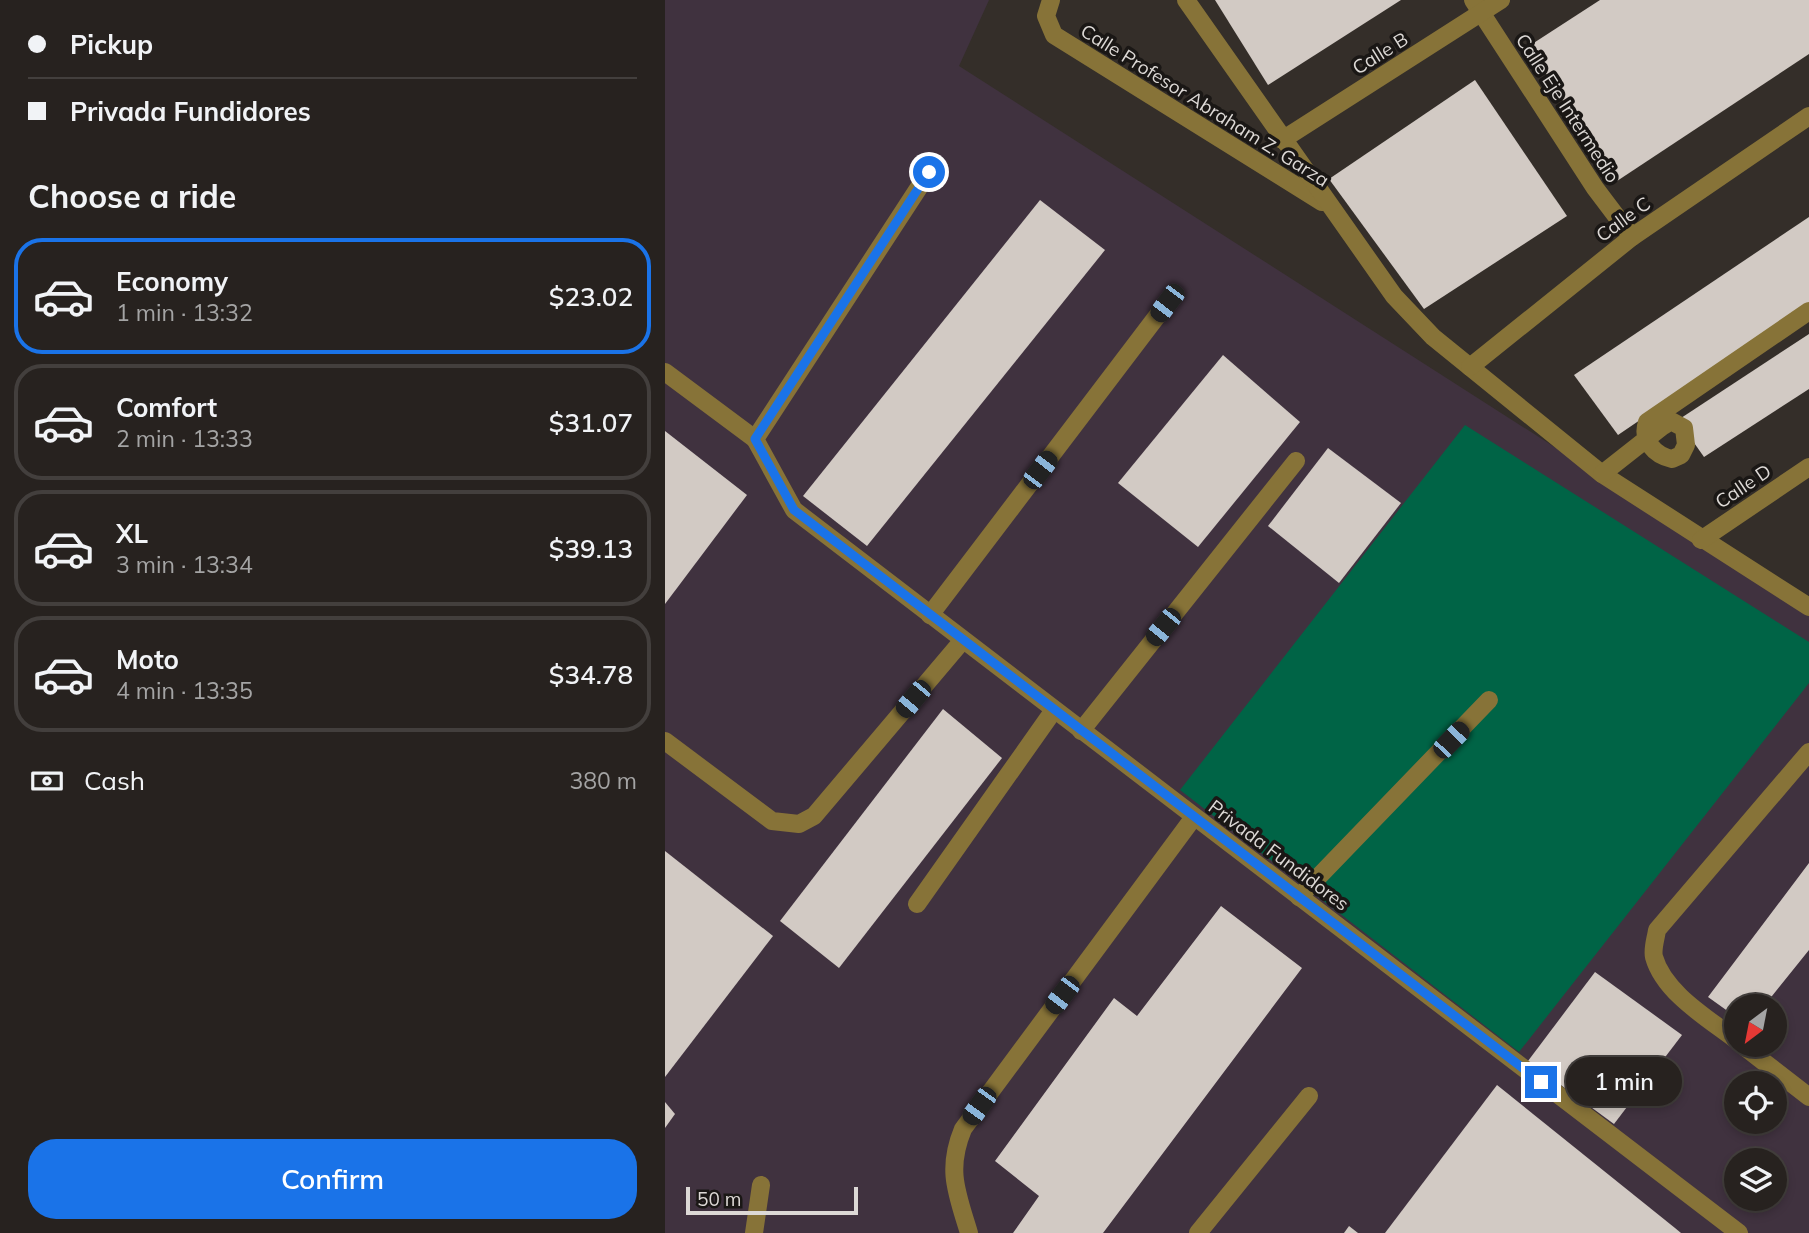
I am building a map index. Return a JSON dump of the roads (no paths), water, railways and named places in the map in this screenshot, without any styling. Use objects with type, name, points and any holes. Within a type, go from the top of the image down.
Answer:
[{"type":"lane","name":"Calle Profesor Abraham Z. Garza","points":[[1051,0],[1047,16],[1054,35],[1331,208]]},
{"type":"lane","name":"Calle Profesor Abraham Z. Garza","points":[[1186,0],[1394,296],[1433,337],[1602,474],[1809,607]]},
{"type":"lane","name":"Calle B","points":[[1282,140],[1477,7],[1501,0]]},
{"type":"lane","name":"Calle Eje Intermedio","points":[[1477,7],[1595,188],[1632,236]]},
{"type":"lane","name":"Calle C","points":[[1470,367],[1632,236],[1809,116]]},
{"type":"lane","points":[[665,372],[755,439],[929,172]]},
{"type":"lane","points":[[930,615],[1167,303]]},
{"type":"lane","points":[[1602,474],[1663,426],[1671,421],[1684,428],[1687,437],[1681,455],[1672,459],[1653,449],[1645,438],[1647,422],[1809,312]]},
{"type":"lane","name":"Privada Fundidores","points":[[755,439],[794,510],[1739,1233]]},
{"type":"lane","points":[[1081,731],[1296,461]]},
{"type":"lane","name":"Calle D","points":[[1701,540],[1809,467]]},
{"type":"lane","points":[[665,741],[772,821],[799,824],[814,816],[963,640]]},
{"type":"lane","points":[[1299,897],[1489,700]]},
{"type":"lane","points":[[917,904],[1054,710]]},
{"type":"lane","points":[[1724,1031],[1686,1001],[1662,975],[1654,956],[1657,930],[1809,752]]},
{"type":"lane","points":[[969,1233],[954,1185],[952,1164],[963,1129],[1194,817]]},
{"type":"lane","points":[[1757,1057],[1809,1097]]},
{"type":"lane","points":[[1198,1233],[1309,1096]]},
{"type":"lane","points":[[754,1233],[761,1185]]}]
